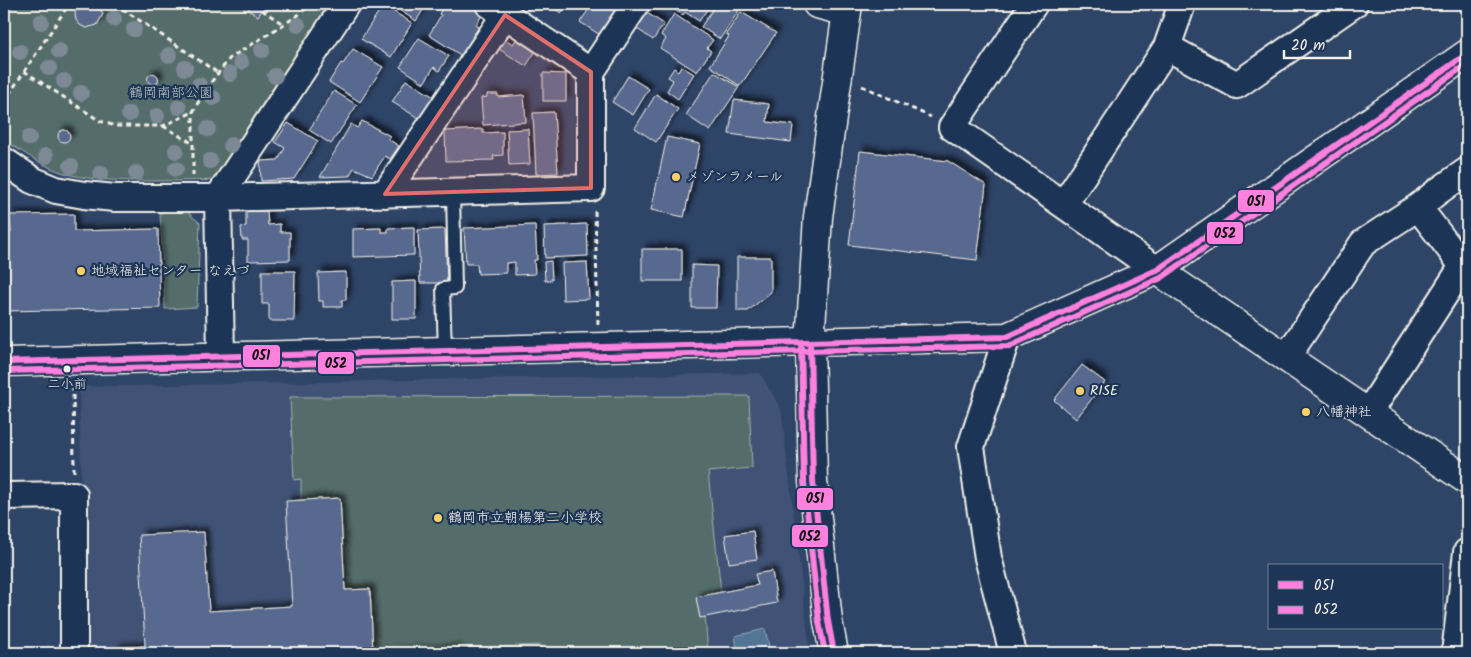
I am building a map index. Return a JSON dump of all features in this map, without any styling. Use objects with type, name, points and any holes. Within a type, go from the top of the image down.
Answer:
[{"type":"street","points":[[221,357],[218,198],[346,4]]},
{"type":"street","points":[[4,161],[32,180],[56,190],[115,198],[218,198],[590,188],[591,72],[636,4]]},
{"type":"street","points":[[817,4],[848,8],[818,217],[810,343],[813,481],[828,621],[834,653]]},
{"type":"street","points":[[1034,4],[952,127],[1157,270],[1467,480]]},
{"type":"street","points":[[1064,204],[1167,47],[1182,4]]},
{"type":"street","points":[[1167,47],[1237,85],[1354,4]]},
{"type":"street","points":[[385,194],[497,9],[591,72]]},
{"type":"street","points":[[4,362],[810,343],[1007,336],[1157,270],[1461,58]]},
{"type":"street","points":[[1286,358],[1363,243],[1418,207],[1467,171]]},
{"type":"street","points":[[1368,413],[1462,266],[1418,207]]},
{"type":"street","points":[[1007,336],[972,447],[988,558],[1013,653]]},
{"type":"street","points":[[4,496],[74,495],[74,653]]},
{"type":"street","points":[[1455,653],[1467,552]]},
{"type":"lane","points":[[445,352],[443,288],[455,288],[453,192]]},
{"type":"path","points":[[4,102],[69,4]]},
{"type":"path","points":[[115,4],[218,73]]},
{"type":"path","points":[[193,181],[193,112],[205,90],[230,58],[311,4]]},
{"type":"path","points":[[262,10],[283,24]]},
{"type":"path","points":[[24,71],[100,121],[115,126],[163,126],[193,112]]},
{"type":"path","points":[[838,75],[952,127]]},
{"type":"path","points":[[163,126],[192,143]]},
{"type":"path","points":[[595,209],[598,325]]},
{"type":"path","points":[[73,386],[74,495]]},
{"type":"highlighted area","points":[[505,15],[591,72],[591,188],[385,194]]},
{"type":"shaded area","name":"鶴岡市立朝楊第二小学校","points":[[760,373],[781,409],[810,653],[86,653],[79,387]]},
{"type":"shaded area","points":[[765,629],[770,650],[756,653],[738,653],[735,636]]},
{"type":"green space","name":"鶴岡南部公園","points":[[4,4],[338,4],[220,180],[136,181],[94,179],[63,173],[40,162],[4,140]]},
{"type":"green space","points":[[186,211],[200,223],[197,307],[165,309],[160,213]]},
{"type":"green space","points":[[749,396],[752,468],[708,472],[721,592],[696,597],[700,617],[705,616],[708,653],[541,653],[540,645],[373,653],[370,589],[345,590],[340,498],[301,500],[301,479],[294,480],[290,397]]},
{"type":"building","points":[[79,4],[98,4],[103,14],[97,25],[86,28],[80,25],[76,20],[75,14]]},
{"type":"building","points":[[252,4],[266,5],[258,16],[248,10]]},
{"type":"building","points":[[390,4],[427,4],[416,21]]},
{"type":"building","points":[[445,4],[469,4],[482,15],[476,25],[479,27],[472,37],[474,39],[462,56],[429,35]]},
{"type":"building","points":[[547,4],[568,4],[561,13]]},
{"type":"building","points":[[588,4],[621,4],[600,35],[580,22],[591,6]]},
{"type":"building","points":[[672,4],[711,4],[699,21],[685,12],[683,15],[670,7]]},
{"type":"building","points":[[716,4],[731,4],[740,9],[720,39],[701,27]]},
{"type":"building","points":[[383,5],[412,23],[391,57],[361,39]]},
{"type":"building","points":[[741,12],[776,33],[740,86],[710,66],[729,36],[726,34]]},
{"type":"building","points":[[647,13],[664,24],[653,40],[636,28]]},
{"type":"building","points":[[674,14],[713,40],[707,48],[711,51],[697,72],[660,48],[666,39],[661,35]]},
{"type":"building","points":[[519,36],[538,48],[526,66],[499,49],[505,39],[513,44]]},
{"type":"building","points":[[419,38],[449,56],[439,71],[434,67],[424,83],[400,67]]},
{"type":"building","points":[[353,49],[383,67],[360,102],[329,82]]},
{"type":"building","points":[[681,66],[694,74],[678,99],[667,91],[673,80],[668,77],[674,68],[678,71]]},
{"type":"building","points":[[714,72],[739,87],[710,131],[686,115]]},
{"type":"building","points":[[153,73],[159,79],[153,85],[147,79]]},
{"type":"building","points":[[543,73],[566,74],[566,101],[543,101]]},
{"type":"building","points":[[628,76],[649,89],[633,115],[612,102]]},
{"type":"building","points":[[406,80],[434,97],[420,119],[392,102]]},
{"type":"building","points":[[334,91],[357,105],[331,144],[309,130]]},
{"type":"building","points":[[487,94],[498,94],[498,97],[524,95],[526,122],[483,125],[481,98],[487,97]]},
{"type":"building","points":[[656,94],[678,109],[656,142],[635,128]]},
{"type":"building","points":[[734,100],[769,104],[767,122],[793,125],[791,142],[729,134]]},
{"type":"building","points":[[554,112],[558,173],[536,174],[533,113]]},
{"type":"building","points":[[362,121],[390,136],[388,139],[399,146],[390,159],[385,156],[372,176],[354,168],[349,176],[320,177],[351,124],[357,128]]},
{"type":"building","points":[[288,123],[318,141],[294,179],[261,181],[260,161],[278,160],[285,148],[275,142]]},
{"type":"building","points":[[483,129],[483,133],[503,132],[503,155],[493,156],[494,160],[446,161],[445,131]]},
{"type":"building","points":[[528,129],[530,164],[509,165],[507,130]]},
{"type":"building","points":[[62,130],[66,130],[70,136],[66,142],[62,142],[58,138],[58,134]]},
{"type":"building","name":"メゾンラメール","points":[[667,137],[700,144],[684,217],[651,210]]},
{"type":"building","points":[[860,151],[948,161],[986,185],[977,260],[849,245]]},
{"type":"building","points":[[246,211],[267,211],[268,225],[280,224],[280,232],[290,232],[290,260],[248,261],[248,240],[242,240],[241,227],[246,226]]},
{"type":"building","name":"地域福祉センター なえづ","points":[[74,214],[74,231],[158,229],[160,308],[4,311],[4,233],[11,233],[10,215]]},
{"type":"building","points":[[587,224],[588,256],[545,258],[544,226]]},
{"type":"building","points":[[535,225],[537,260],[534,260],[535,274],[515,275],[515,262],[506,263],[506,273],[478,274],[477,264],[466,264],[464,228]]},
{"type":"building","points":[[414,227],[414,255],[353,257],[353,229],[381,228],[381,232],[388,232],[388,228]]},
{"type":"building","points":[[445,229],[447,283],[420,283],[418,230]]},
{"type":"building","points":[[642,249],[682,249],[682,281],[642,281]]},
{"type":"building","points":[[737,257],[771,257],[771,292],[748,311],[737,311]]},
{"type":"building","points":[[551,261],[552,280],[545,281],[544,262]]},
{"type":"building","points":[[587,262],[589,299],[563,300],[562,263]]},
{"type":"building","points":[[692,265],[717,266],[716,308],[692,308]]},
{"type":"building","points":[[262,271],[295,271],[294,321],[269,321],[269,304],[262,304]]},
{"type":"building","points":[[346,272],[346,300],[342,300],[342,307],[323,307],[323,301],[319,301],[318,273]]},
{"type":"building","points":[[416,281],[416,319],[392,319],[392,282]]},
{"type":"building","name":"RISE","points":[[1082,365],[1105,382],[1076,419],[1054,400]]},
{"type":"building","points":[[340,498],[345,590],[370,589],[373,653],[116,653],[116,648],[145,646],[139,535],[204,532],[209,611],[292,606],[286,501]]},
{"type":"building","points":[[753,531],[757,559],[729,563],[725,535]]},
{"type":"building","points":[[772,571],[777,603],[700,618],[696,597],[758,585],[755,574]]},
{"type":"building","points":[[457,649],[457,653],[373,653]]},
{"type":"transit line","name":"051","points":[[4,362],[1007,337],[1157,270],[1467,54]]},
{"type":"transit line","name":"052","points":[[4,371],[1009,346],[1161,278],[1467,64]]},
{"type":"transit line","name":"052","points":[[801,343],[804,482],[819,622],[825,653]]},
{"type":"transit line","name":"051","points":[[810,343],[813,481],[828,621],[834,653]]},
{"type":"place","name":"メゾンラメール","points":[[676,177]]},
{"type":"place","name":"地域福祉センター なえづ","points":[[81,271]]},
{"type":"place","name":"二小前","points":[[67,369]]},
{"type":"place","name":"RISE","points":[[1080,391]]},
{"type":"place","name":"八幡神社","points":[[1306,412]]},
{"type":"place","name":"鶴岡市立朝楊第二小学校","points":[[438,518]]}]
